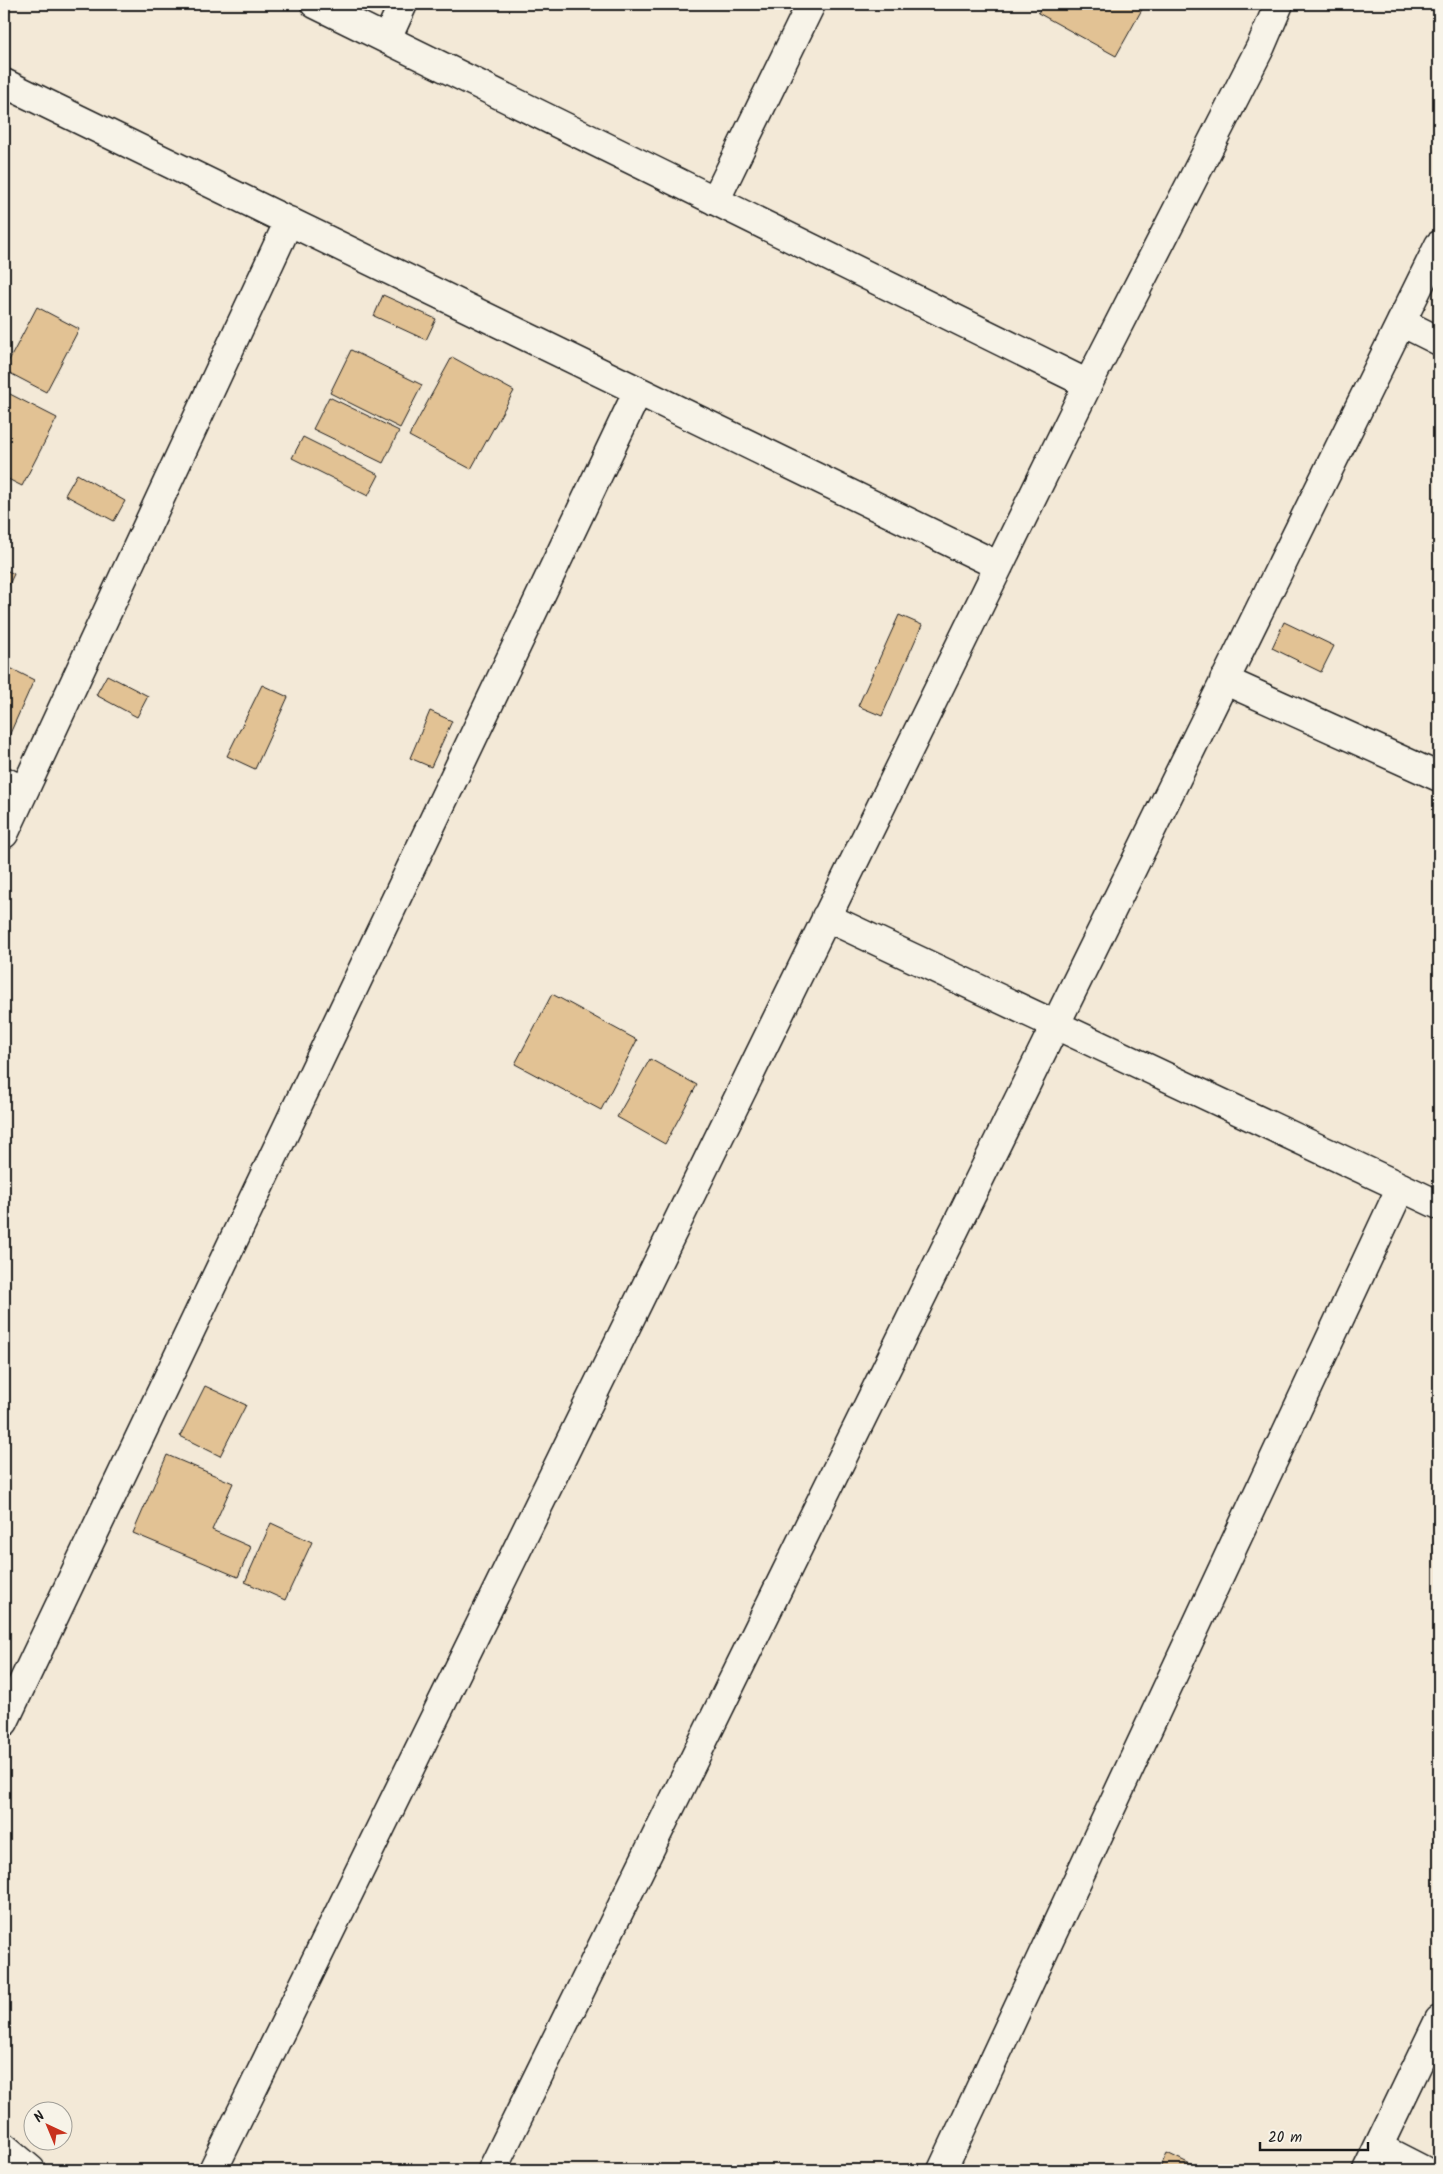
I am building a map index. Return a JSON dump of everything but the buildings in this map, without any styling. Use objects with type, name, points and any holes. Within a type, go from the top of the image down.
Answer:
[{"type":"street","points":[[315,4],[1088,384]]},
{"type":"street","points":[[386,39],[402,4]]},
{"type":"street","points":[[715,201],[811,4]]},
{"type":"street","points":[[214,2170],[998,566],[1088,384],[1261,46],[1279,4]]},
{"type":"street","points":[[4,82],[998,566]]},
{"type":"street","points":[[4,834],[14,786],[289,221]]},
{"type":"street","points":[[492,2170],[1439,246]]},
{"type":"street","points":[[1401,322],[1439,341]]},
{"type":"street","points":[[4,1722],[638,391]]},
{"type":"street","points":[[1224,680],[1439,777]]},
{"type":"street","points":[[826,917],[1439,1205]]},
{"type":"street","points":[[942,2170],[1401,1187]]},
{"type":"street","points":[[1423,2170],[1372,2159],[1439,2020]]},
{"type":"street","points":[[4,2147],[31,2170]]}]
